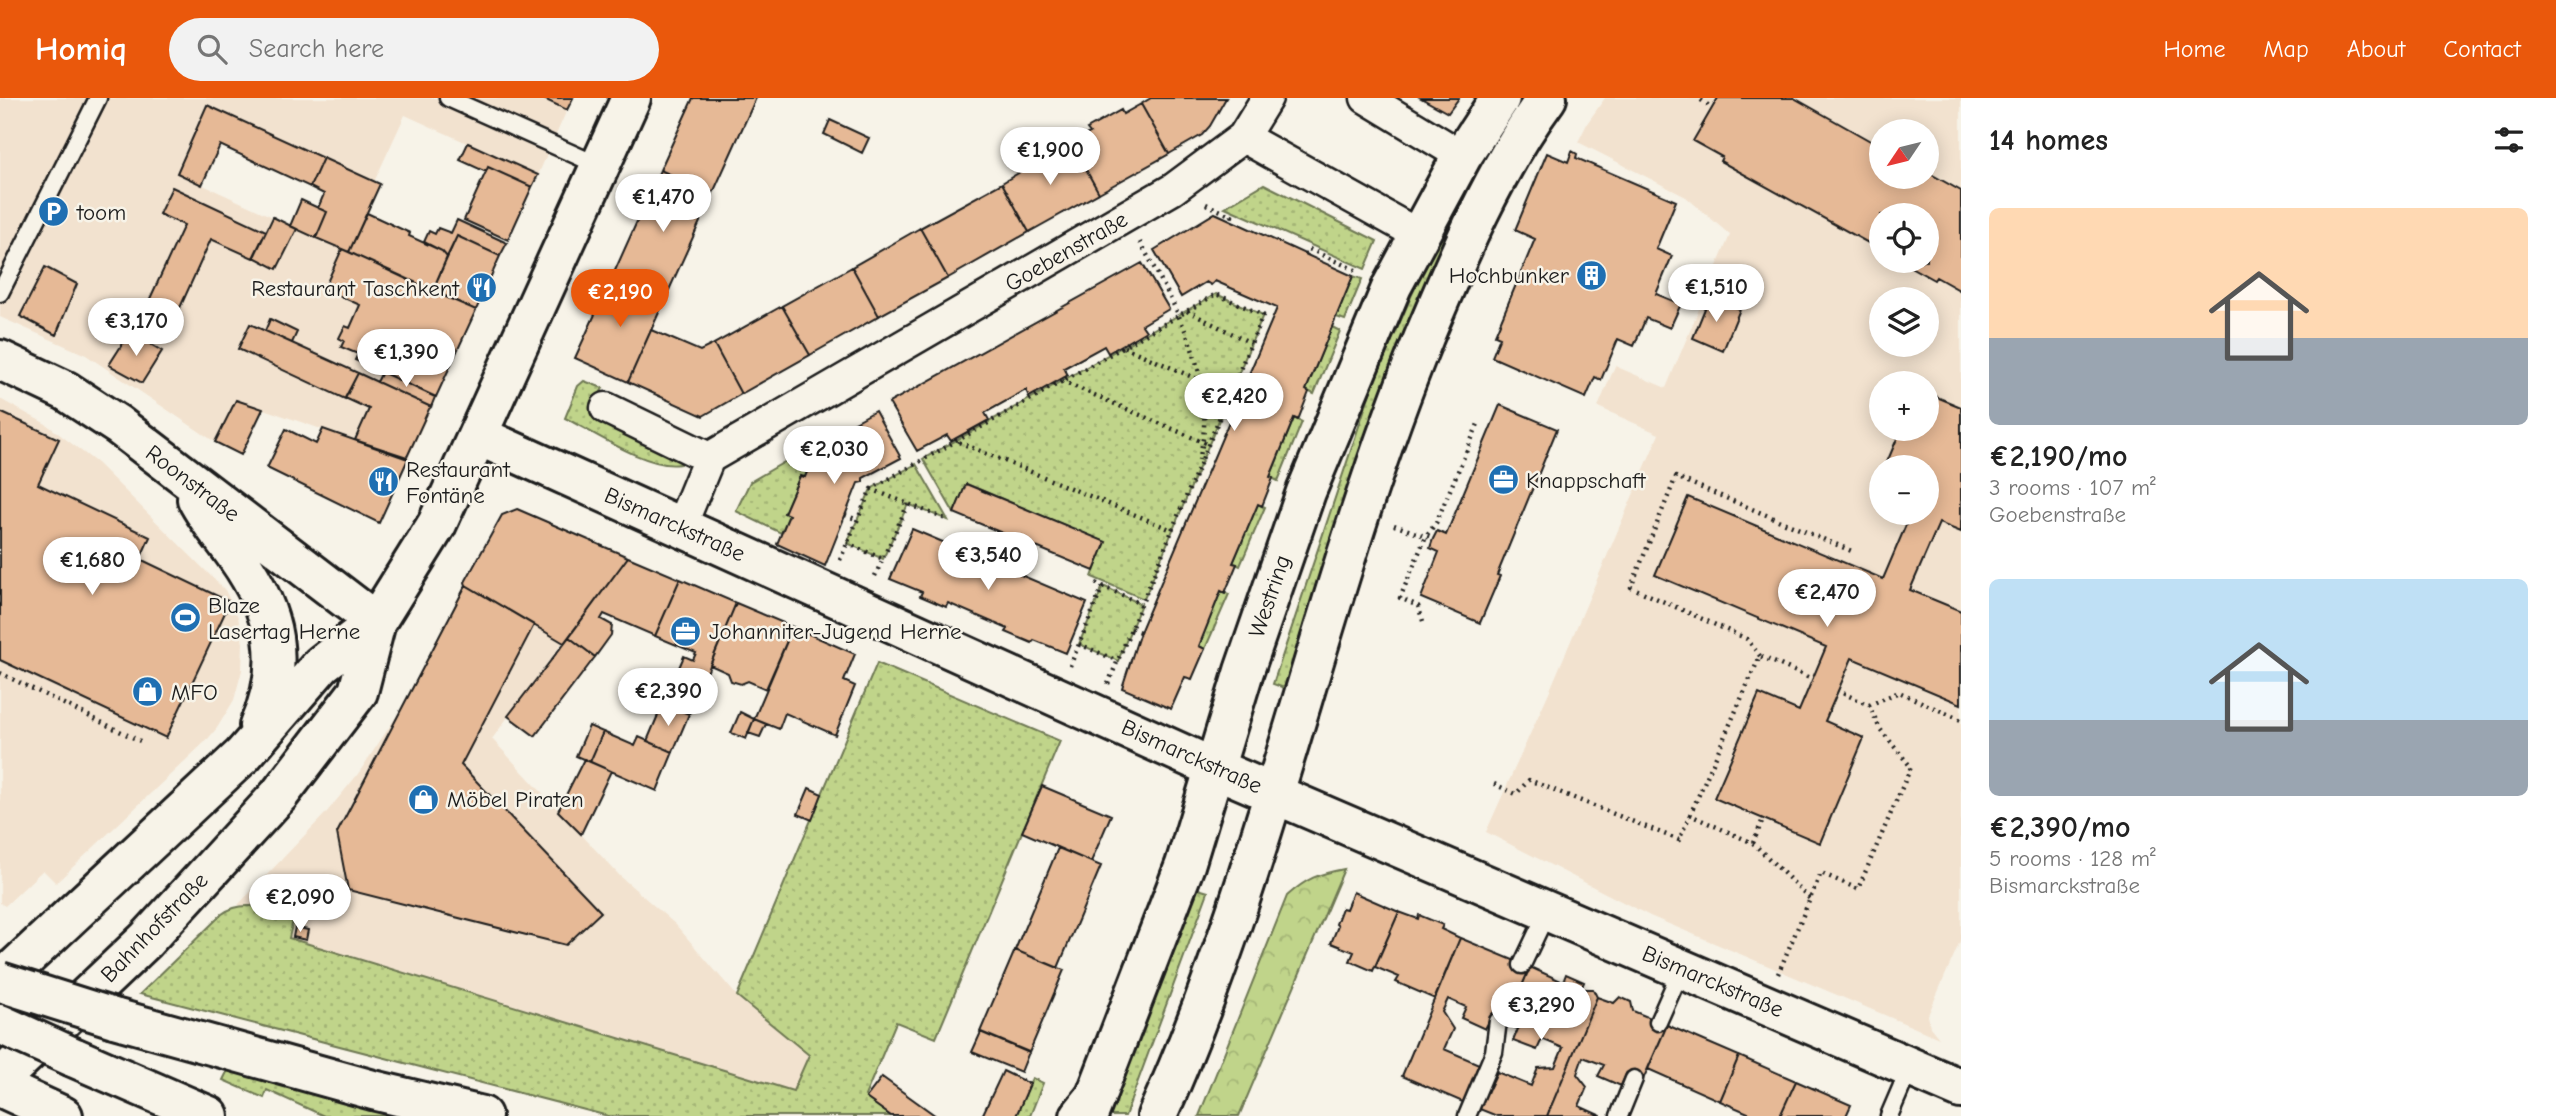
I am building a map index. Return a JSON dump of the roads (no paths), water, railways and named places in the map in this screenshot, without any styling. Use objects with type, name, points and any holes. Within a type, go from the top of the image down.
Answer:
[{"type":"main road","name":"Bahnhofstraße","points":[[9,1088],[279,795],[358,692],[376,622],[438,524],[631,98]]},
{"type":"main road","name":"Westring","points":[[1088,1109],[1181,878],[1273,582],[1306,492],[1392,286],[1462,156],[1500,98]]},
{"type":"main road","points":[[1157,1116],[1222,953],[1360,514],[1407,381],[1441,296],[1493,186],[1547,98]]},
{"type":"main road","name":"Roonstraße","points":[[0,360],[76,397],[118,425],[376,622]]},
{"type":"main road","name":"Bismarckstraße","points":[[479,436],[1214,768],[1273,791],[1961,1089]]},
{"type":"main road","points":[[185,476],[205,515],[251,578],[263,602],[272,631],[274,684],[268,706],[243,755]]},
{"type":"main road","name":"Bahnhofstraße","points":[[0,982],[243,755],[322,664],[376,622]]},
{"type":"main road","points":[[179,815],[182,834],[190,853],[209,869]]},
{"type":"main road","points":[[0,982],[114,1018],[373,1090],[482,1116]]},
{"type":"main road","points":[[0,1024],[209,1116]]},
{"type":"main road","points":[[9,1088],[62,1116]]},
{"type":"street","points":[[1267,98],[1243,137],[1419,235]]},
{"type":"street","points":[[1366,98],[1462,156]]},
{"type":"street","name":"Goebenstraße","points":[[709,458],[1173,189],[1243,137]]},
{"type":"street","points":[[606,408],[709,458],[681,526]]},
{"type":"lane","points":[[0,293],[99,98]]},
{"type":"lane","points":[[448,98],[600,166]]},
{"type":"lane","points":[[1522,965],[1548,910]]},
{"type":"lane","points":[[1658,1022],[1682,968]]},
{"type":"lane","points":[[1467,1116],[1494,1052],[1498,1021]]},
{"type":"lane","points":[[1889,1116],[1910,1067]]},
{"type":"lane","points":[[1619,1116],[1634,1079]]},
{"type":"place","name":"toom","points":[[54,212]]},
{"type":"place","name":"Hochbunker","points":[[1592,275]]},
{"type":"place","name":"Restaurant Taschkent","points":[[482,288]]},
{"type":"place","name":"Knappschaft","points":[[1503,480]]},
{"type":"place","name":"Restaurant Fontäne","points":[[383,482]]},
{"type":"place","name":"Blaze Lasertag Herne","points":[[185,618]]},
{"type":"place","name":"Johanniter-Jugend Herne","points":[[686,631]]},
{"type":"place","name":"MFO","points":[[148,692]]},
{"type":"place","name":"Möbel Piraten","points":[[424,799]]}]
